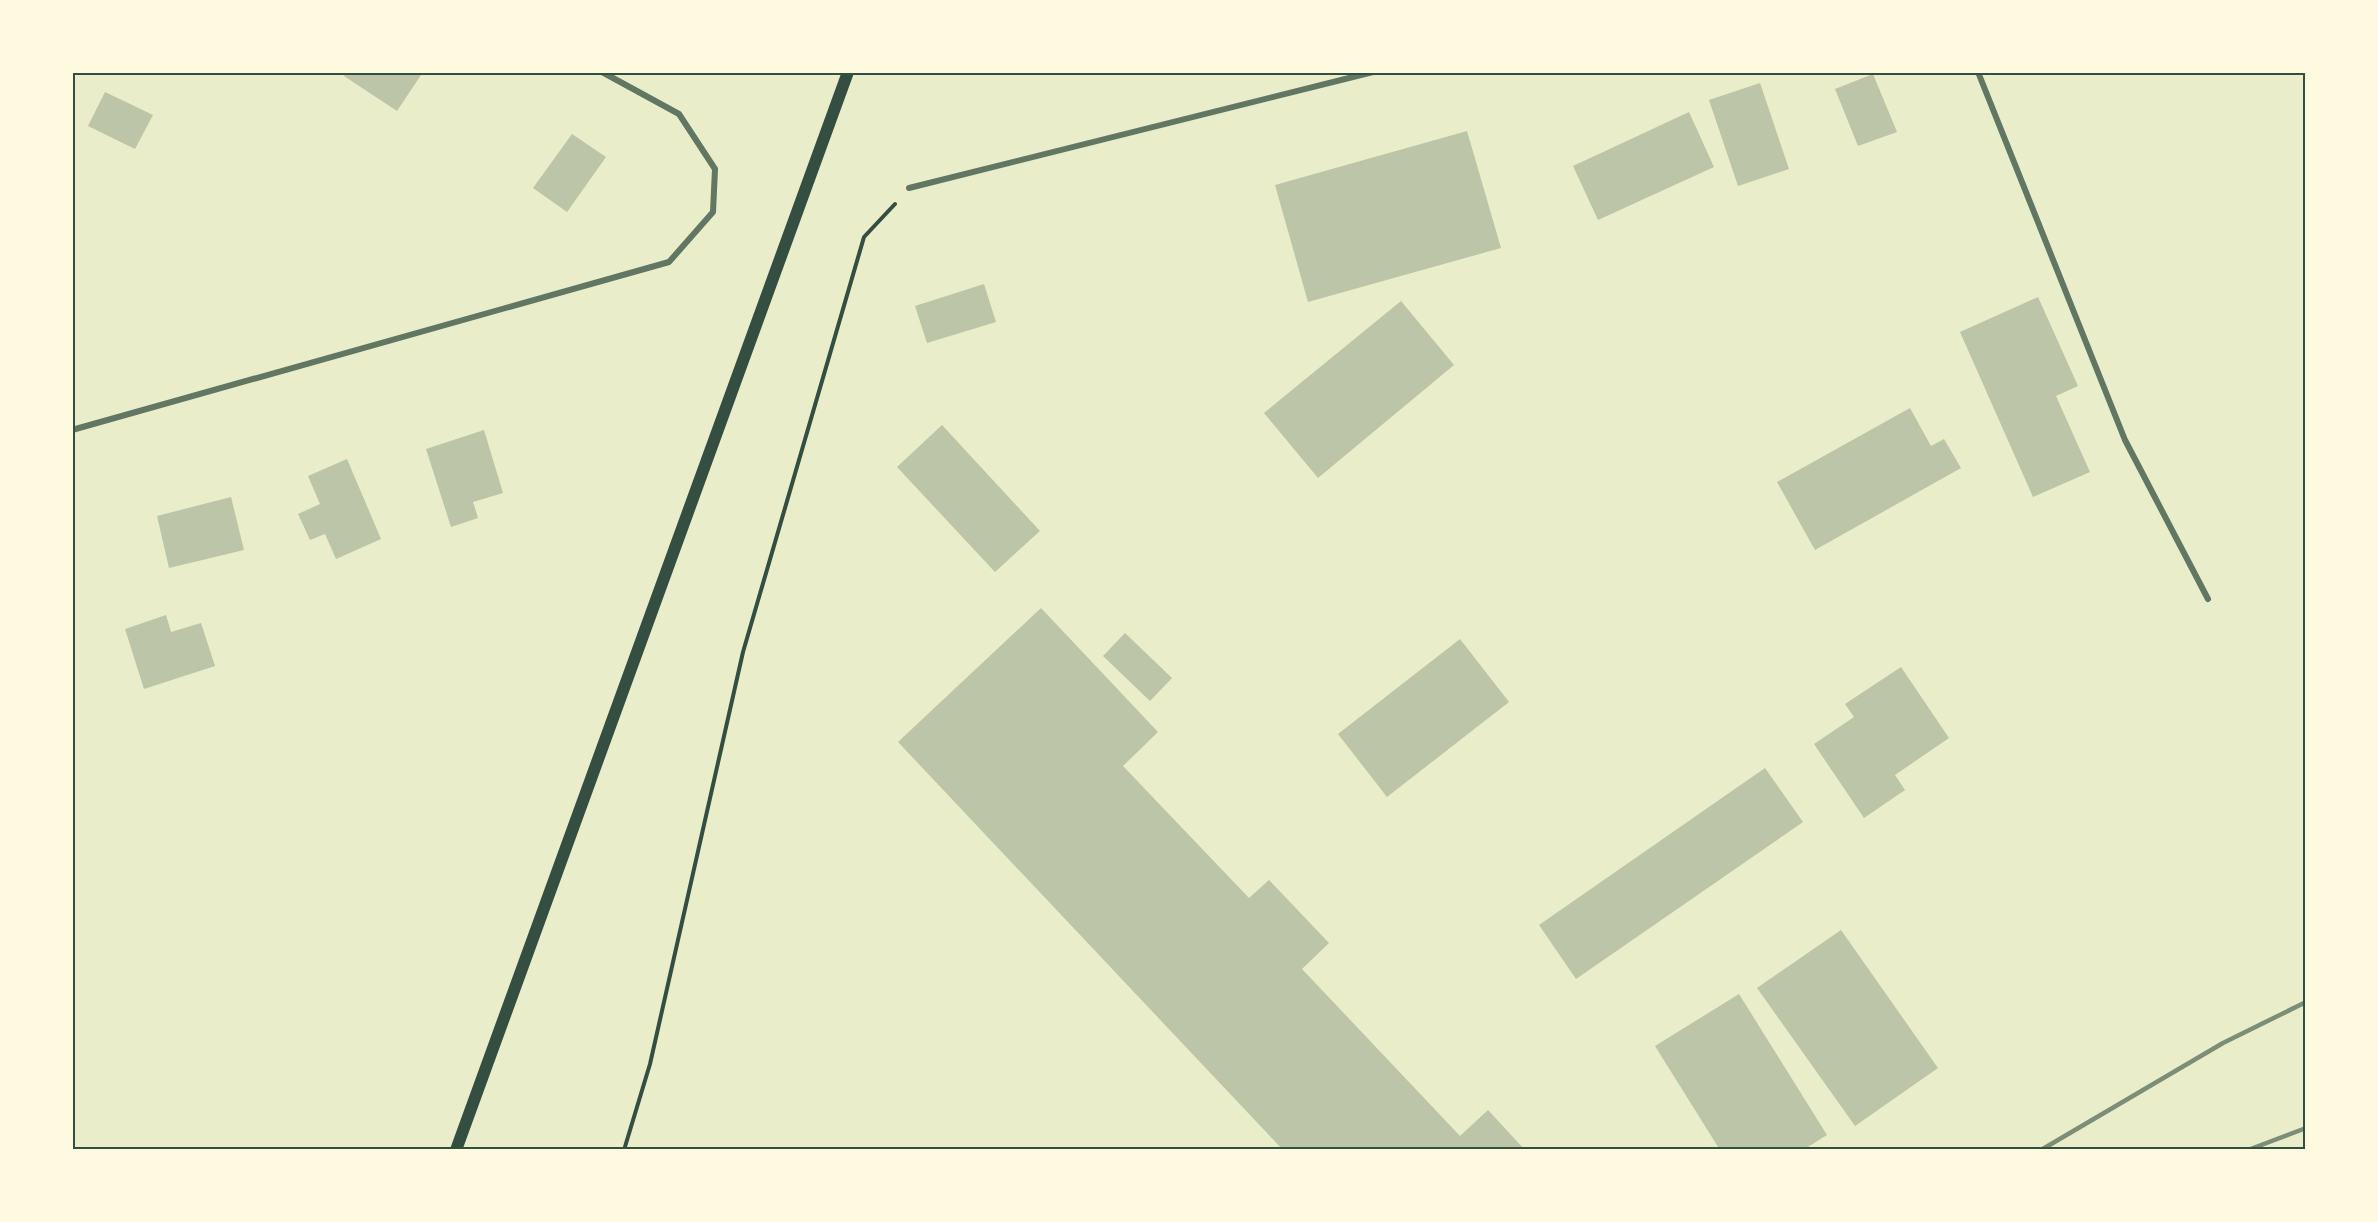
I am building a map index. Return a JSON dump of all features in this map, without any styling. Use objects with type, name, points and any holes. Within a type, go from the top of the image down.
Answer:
[{"type":"main road","points":[[456,1150],[848,72]]},
{"type":"street","points":[[72,430],[669,262],[713,213],[715,169],[680,114],[602,72]]},
{"type":"street","points":[[909,188],[1373,72]]},
{"type":"street","points":[[1978,72],[2125,440],[2208,599]]},
{"type":"path","points":[[624,1150],[650,1064],[743,652],[864,237],[909,188]]},
{"type":"building","points":[[347,72],[423,72],[397,111],[344,76]]},
{"type":"building","points":[[1873,74],[1897,132],[1858,146],[1835,89]]},
{"type":"building","points":[[1760,83],[1789,169],[1738,186],[1709,100]]},
{"type":"building","points":[[105,92],[153,115],[135,149],[88,126]]},
{"type":"building","points":[[1689,112],[1714,167],[1598,220],[1573,166]]},
{"type":"building","points":[[1467,131],[1501,248],[1308,302],[1275,185]]},
{"type":"building","points":[[572,134],[606,157],[567,212],[533,188]]},
{"type":"building","points":[[984,284],[996,322],[927,343],[915,306]]},
{"type":"building","points":[[2038,297],[2078,386],[2056,396],[2090,472],[2033,497],[1960,332]]},
{"type":"building","points":[[1401,301],[1454,365],[1318,478],[1264,413]]},
{"type":"building","points":[[1910,408],[1931,446],[1944,439],[1961,468],[1815,550],[1777,482]]},
{"type":"building","points":[[942,425],[1040,531],[995,572],[897,467]]},
{"type":"building","points":[[484,430],[503,493],[473,502],[478,518],[451,527],[426,449]]},
{"type":"building","points":[[347,459],[381,539],[336,559],[325,534],[310,540],[298,514],[320,504],[308,476]]},
{"type":"building","points":[[231,497],[244,550],[169,568],[157,516]]},
{"type":"building","points":[[1041,608],[1158,732],[1123,766],[1249,898],[1269,880],[1329,943],[1302,969],[1460,1136],[1488,1110],[1525,1150],[1283,1150],[898,742]]},
{"type":"building","points":[[166,615],[171,632],[201,623],[215,666],[144,689],[125,629]]},
{"type":"building","points":[[1125,633],[1172,678],[1150,701],[1103,656]]},
{"type":"building","points":[[1460,639],[1509,702],[1387,797],[1338,734]]},
{"type":"building","points":[[1901,667],[1949,738],[1895,775],[1905,790],[1864,818],[1814,744],[1854,717],[1845,704]]},
{"type":"building","points":[[1765,768],[1803,822],[1576,979],[1539,925]]},
{"type":"building","points":[[1841,930],[1938,1068],[1855,1126],[1757,988]]},
{"type":"building","points":[[1739,994],[1827,1135],[1803,1150],[1720,1150],[1655,1046]]},
{"type":"railway","points":[[2041,1150],[2223,1043],[2306,1002]]},
{"type":"railway","points":[[2248,1150],[2306,1128]]}]
